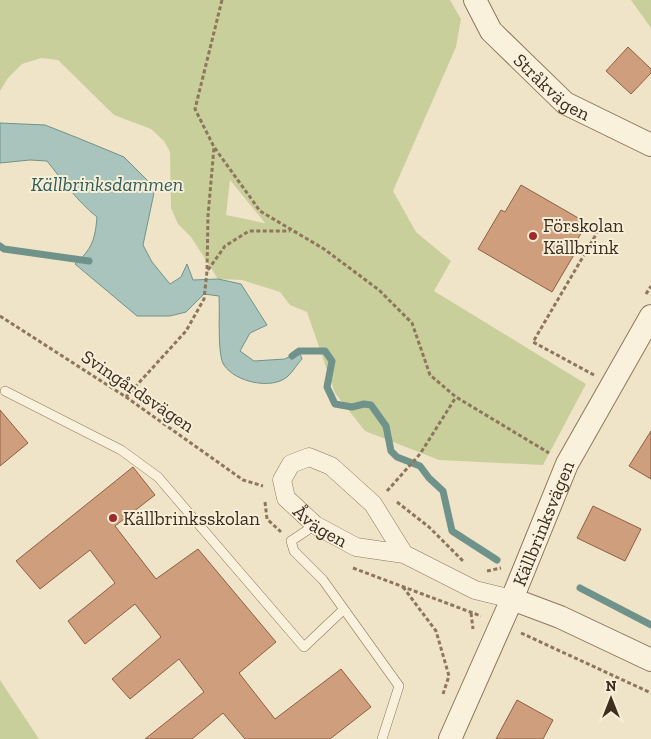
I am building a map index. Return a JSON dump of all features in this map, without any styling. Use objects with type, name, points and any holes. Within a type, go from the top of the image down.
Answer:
[{"type":"street","name":"Stråkvägen","points":[[475,0],[491,31],[565,102],[651,145]]},
{"type":"street","name":"Källbrinksvägen","points":[[450,739],[512,599],[567,464],[646,309]]},
{"type":"street","name":"Åvägen","points":[[404,554],[374,504],[331,466],[309,458],[291,464],[282,480],[286,498],[315,525],[356,547],[404,554],[475,590],[512,599],[560,617],[651,660]]},
{"type":"lane","points":[[4,392],[121,450],[158,477],[304,647],[344,610]]},
{"type":"lane","points":[[315,525],[291,541],[294,551],[323,580],[399,686],[382,739]]},
{"type":"path","points":[[222,0],[195,109],[214,146],[260,211],[324,249],[379,290],[412,323],[430,375],[456,397],[567,464]]},
{"type":"path","points":[[126,397],[186,332],[204,299],[214,146]]},
{"type":"path","points":[[601,226],[534,342],[597,376],[601,370]]},
{"type":"path","points":[[207,271],[224,246],[249,231],[292,231]]},
{"type":"path","points":[[646,309],[651,286]]},
{"type":"path","name":"Svingårdsvägen","points":[[0,316],[126,397],[243,480],[262,485]]},
{"type":"path","points":[[456,397],[410,468],[385,493],[429,527],[464,562]]},
{"type":"path","points":[[480,568],[488,571],[501,568],[506,563]]},
{"type":"path","points":[[402,586],[436,631],[449,676],[441,701]]},
{"type":"path","points":[[501,624],[651,693]]},
{"type":"green space","points":[[0,0],[450,0],[461,19],[456,47],[393,191],[416,232],[451,261],[434,291],[586,384],[543,465],[439,460],[365,431],[335,393],[307,312],[290,305],[280,292],[242,280],[218,279],[191,237],[178,224],[171,208],[170,152],[164,141],[151,129],[114,115],[58,60],[41,58],[22,64],[8,78],[0,91]],"holes":[[[230,180],[265,223],[226,215]]]},
{"type":"green space","points":[[631,0],[651,0],[651,28]]},
{"type":"green space","points":[[0,680],[39,739],[0,739]]},
{"type":"water","name":"Källbrinksdammen","points":[[0,123],[45,125],[124,157],[155,188],[143,245],[152,262],[170,284],[181,277],[187,264],[193,280],[218,279],[241,284],[267,325],[250,333],[240,351],[254,361],[285,359],[299,351],[302,359],[291,373],[280,381],[263,383],[245,380],[229,371],[224,365],[220,352],[219,296],[204,294],[186,312],[170,316],[137,316],[75,264],[92,243],[97,217],[77,198],[47,161],[30,160],[0,163]]},
{"type":"building","points":[[628,47],[651,69],[651,73],[631,94],[606,71]]},
{"type":"building","name":"Förskolan Källbrink","points":[[521,185],[587,223],[571,251],[575,253],[552,292],[478,249],[501,210],[505,212]]},
{"type":"building","points":[[0,410],[28,443],[0,466]]},
{"type":"building","points":[[651,431],[651,479],[629,466]]},
{"type":"building","points":[[133,467],[155,495],[115,526],[156,579],[198,549],[276,642],[239,673],[275,719],[341,669],[371,707],[330,739],[245,739],[223,713],[192,739],[145,739],[204,692],[179,659],[130,699],[112,679],[161,637],[135,604],[85,644],[68,621],[115,583],[90,550],[40,589],[16,561]]},
{"type":"building","points":[[593,506],[641,529],[625,561],[577,538]]},
{"type":"building","points":[[517,700],[553,720],[543,739],[496,739]]},
{"type":"waterway","points":[[0,246],[4,249],[89,261]]},
{"type":"waterway","points":[[292,356],[299,351],[325,351],[332,361],[327,387],[335,404],[352,407],[364,404],[371,405],[386,426],[391,451],[397,457],[420,466],[429,478],[443,491],[452,531],[497,560]]},
{"type":"waterway","points":[[580,588],[651,625]]},
{"type":"place","name":"Förskolan Källbrink","points":[[533,236]]},
{"type":"place","name":"Källbrinksskolan","points":[[113,518]]}]
